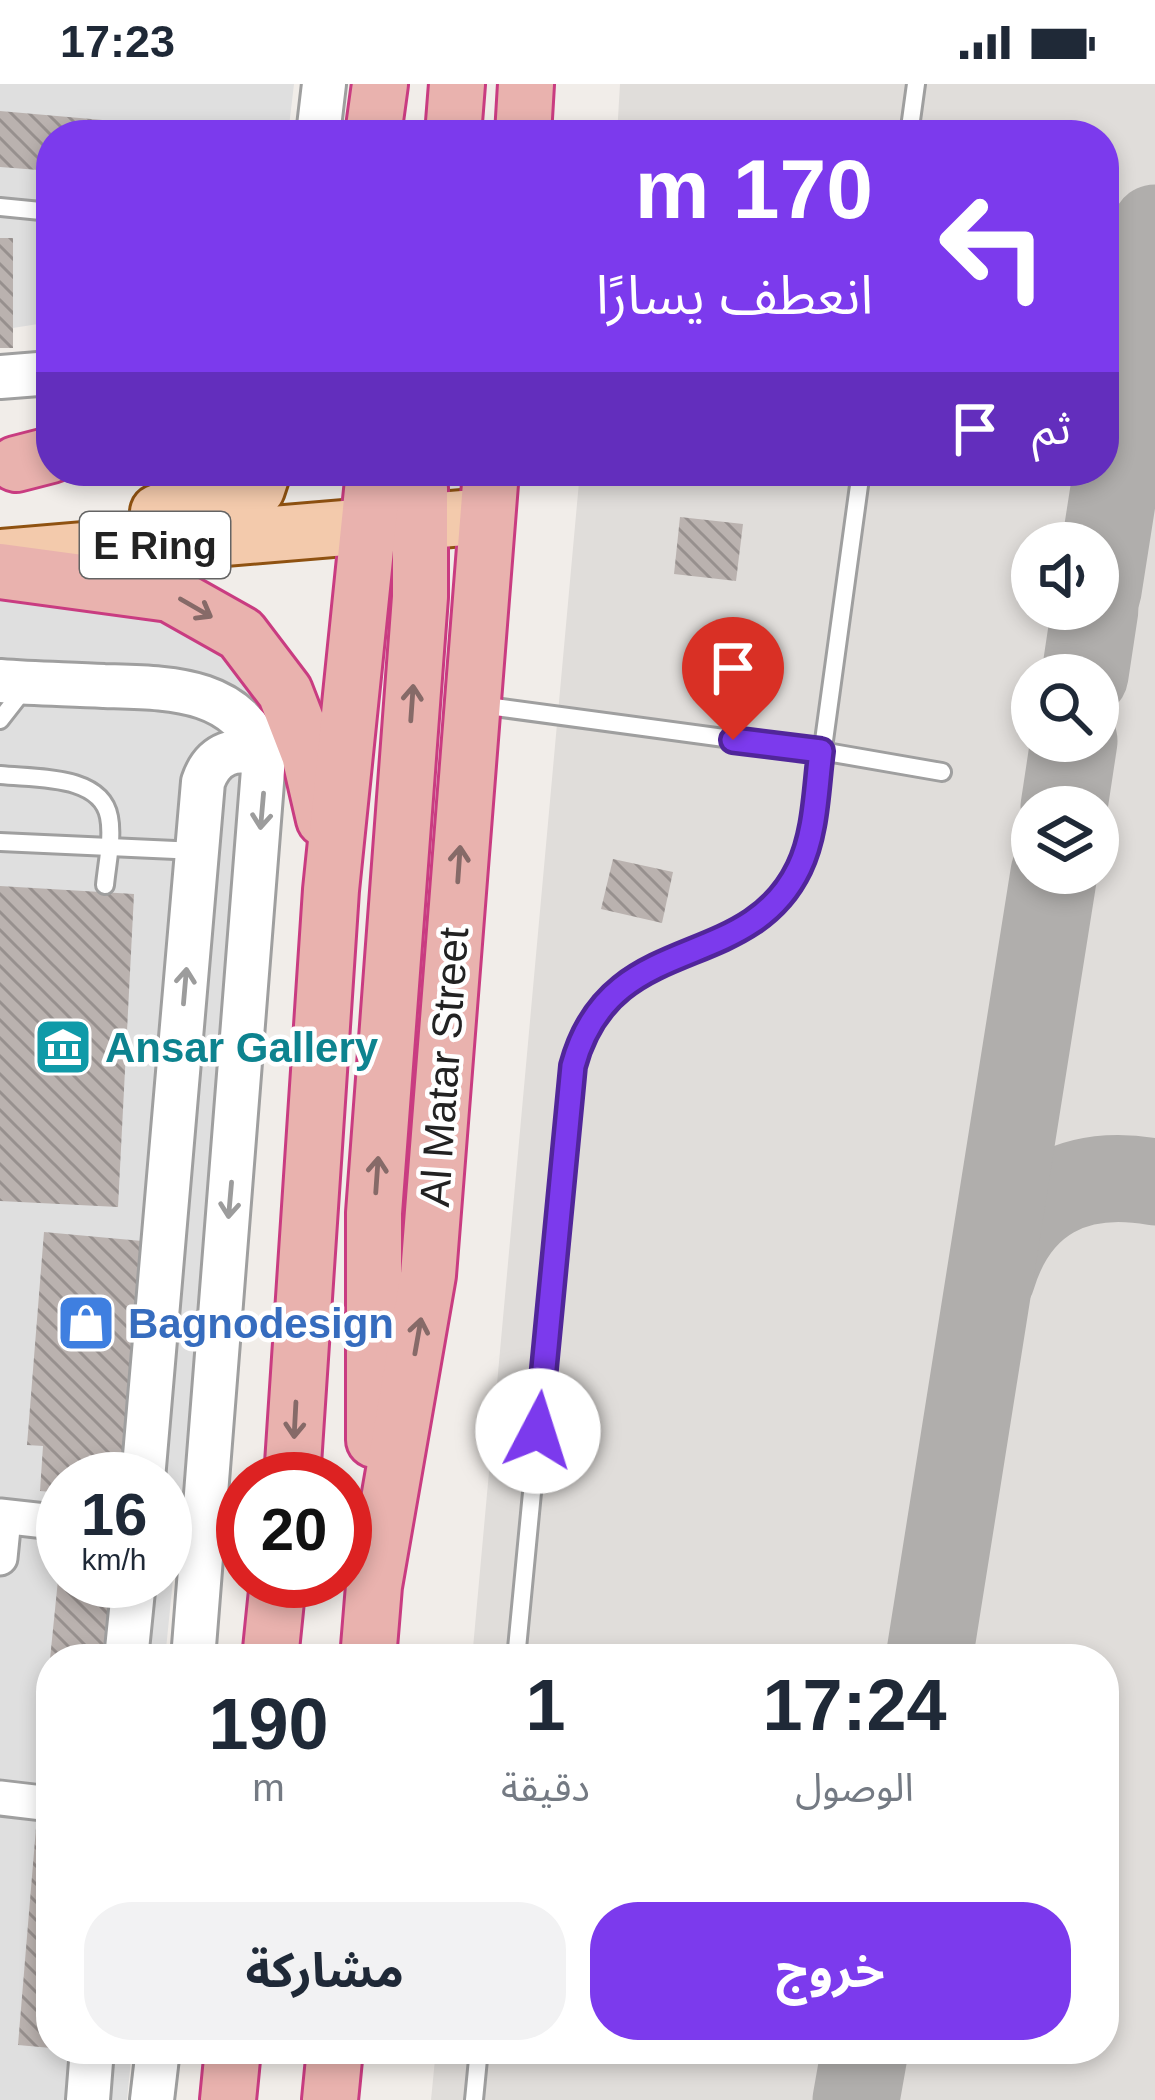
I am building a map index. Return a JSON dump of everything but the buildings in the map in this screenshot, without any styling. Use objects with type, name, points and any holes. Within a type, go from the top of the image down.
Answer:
[{"type":"highway","points":[[375,120],[380,84]]},
{"type":"highway","points":[[409,120],[413,84]]},
{"type":"highway","points":[[454,120],[457,84]]},
{"type":"highway","points":[[524,120],[526,84]]},
{"type":"highway","name":"Al Matar Street","points":[[369,1644],[374,1586],[428,1275],[489,493]]},
{"type":"highway","points":[[294,1452],[331,890],[400,506]]},
{"type":"highway","points":[[374,1586],[374,1214],[420,597],[400,506]]},
{"type":"highway","points":[[0,571],[170,594],[241,634],[285,692],[304,738],[321,799],[331,890]]},
{"type":"highway","points":[[271,1644],[275,1608]]},
{"type":"highway","points":[[229,2100],[232,2064]]},
{"type":"highway","points":[[331,2100],[334,2064]]},
{"type":"main road","points":[[0,523],[189,510],[241,498],[258,486]]},
{"type":"main road","name":"E Ring","points":[[0,557],[489,493]]},
{"type":"street","points":[[320,120],[325,84]]},
{"type":"street","points":[[0,377],[36,374]]},
{"type":"street","points":[[15,682],[177,689],[228,707],[250,728],[264,757],[192,1454]]},
{"type":"street","points":[[145,1452],[196,851],[207,770],[215,760],[239,750],[264,757]]},
{"type":"street","points":[[0,1558],[2,1517],[36,1520]]},
{"type":"street","points":[[128,1644],[131,1608]]},
{"type":"street","points":[[189,1608],[192,1644]]},
{"type":"street","points":[[0,1798],[36,1802]]},
{"type":"street","points":[[88,2100],[91,2064]]},
{"type":"street","points":[[152,2100],[156,2064]]},
{"type":"lane","points":[[911,120],[916,84]]},
{"type":"lane","points":[[0,207],[36,211]]},
{"type":"lane","points":[[517,1644],[578,1047],[606,1000],[634,976],[720,940],[749,924],[779,898],[807,847],[859,486]]},
{"type":"lane","points":[[0,720],[15,682]]},
{"type":"lane","points":[[471,704],[942,772]]},
{"type":"lane","points":[[0,775],[89,788],[109,814],[105,885]]},
{"type":"lane","points":[[0,842],[196,851]]},
{"type":"lane","points":[[474,2100],[478,2064]]},
{"type":"shaded area","points":[[0,84],[294,84],[290,120],[36,120],[36,324],[0,330]]},
{"type":"shaded area","points":[[620,84],[1155,84],[1155,2100],[431,2100],[435,2064],[1119,2064],[1119,1644],[473,1644],[579,486],[1119,486],[1119,120],[618,120]]},
{"type":"shaded area","points":[[0,560],[227,623],[280,737],[226,1052],[186,1452],[36,1452],[36,1608],[170,1608],[167,1644],[36,1644],[36,2064],[131,2064],[127,2100],[0,2100]]},
{"type":"taxiway","points":[[1119,457],[1155,228]]},
{"type":"taxiway","points":[[1109,522],[1114,486]]},
{"type":"taxiway","points":[[1088,654],[1092,630]]},
{"type":"taxiway","points":[[1067,786],[1071,762]]},
{"type":"taxiway","points":[[931,1644],[1051,894]]},
{"type":"taxiway","points":[[992,1277],[1016,1226],[1053,1194],[1100,1180],[1155,1182]]},
{"type":"taxiway","points":[[856,2100],[862,2064]]},
{"type":"place","name":"Ansar Gallery","points":[[63,1047]]},
{"type":"place","name":"Bagnodesign","points":[[86,1323]]},
{"type":"route","points":[[538,1431],[573,1066],[585,1031],[606,1000],[634,976],[720,940],[766,912],[792,881],[807,847],[821,751],[733,740]]}]
